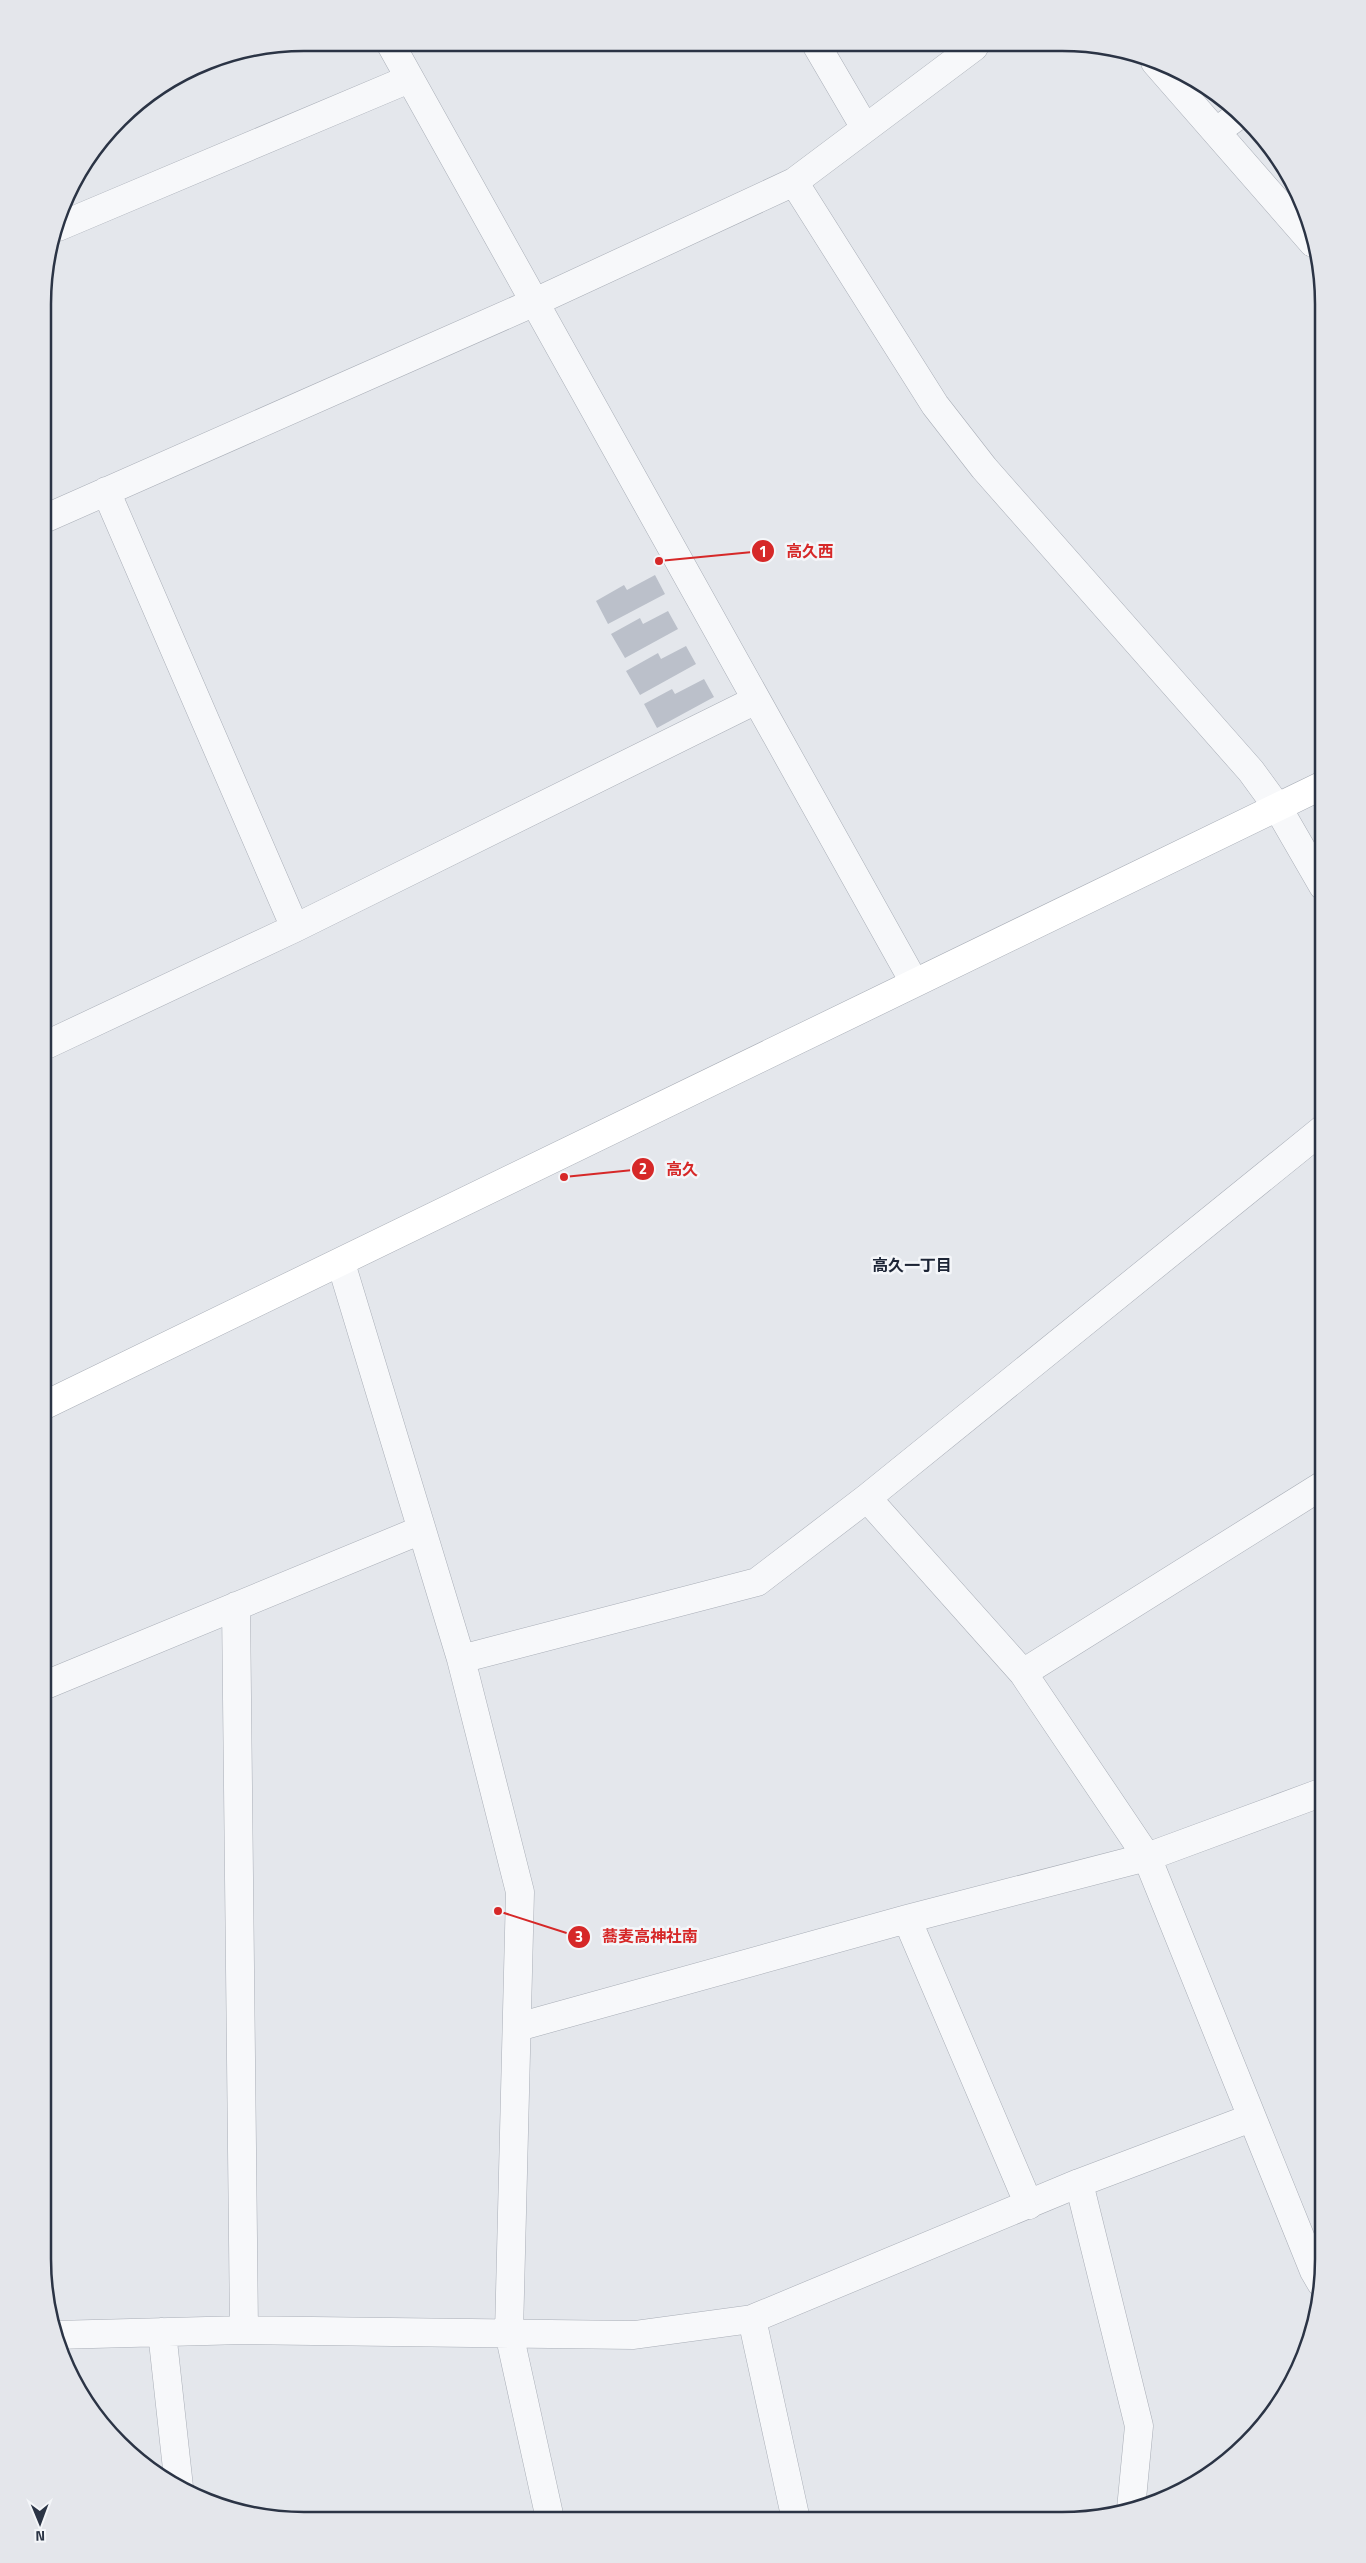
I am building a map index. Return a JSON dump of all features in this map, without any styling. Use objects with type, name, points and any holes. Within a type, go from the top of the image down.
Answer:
[{"type":"street","points":[[394,51],[914,982]]},
{"type":"street","points":[[819,51],[865,128]]},
{"type":"street","points":[[51,516],[535,302],[794,182],[969,51]]},
{"type":"street","points":[[1164,73],[1304,232]]},
{"type":"street","points":[[65,224],[409,79]]},
{"type":"street","points":[[1217,131],[1234,119]]},
{"type":"street","points":[[794,182],[935,405],[984,468],[1251,771],[1278,808],[1315,872]]},
{"type":"street","points":[[106,492],[295,928]]},
{"type":"street","points":[[51,1043],[295,928],[756,700]]},
{"type":"street","points":[[51,1403],[341,1263],[914,982],[1315,789]]},
{"type":"street","points":[[461,1659],[757,1582],[867,1498],[1315,1135]]},
{"type":"street","points":[[341,1263],[461,1659],[520,1892],[509,2333],[548,2512]]},
{"type":"street","points":[[1023,1673],[1315,1491]]},
{"type":"street","points":[[867,1498],[1023,1673],[1146,1857],[1314,2271]]},
{"type":"street","points":[[51,1683],[421,1530]]},
{"type":"street","points":[[236,1606],[244,2330]]},
{"type":"street","points":[[518,2027],[907,1919],[1146,1857],[1315,1795]]},
{"type":"street","points":[[907,1919],[1030,2205]]},
{"type":"street","points":[[63,2334],[244,2330],[634,2335],[752,2319],[1079,2183],[1251,2118]]},
{"type":"street","points":[[1079,2183],[1139,2426],[1132,2502]]},
{"type":"street","points":[[752,2319],[794,2512]]},
{"type":"street","points":[[162,2332],[178,2478]]},
{"type":"building","points":[[655,575],[665,594],[608,624],[596,601],[624,585],[627,590]]},
{"type":"building","points":[[668,611],[678,629],[625,658],[611,634],[640,618],[643,624]]},
{"type":"building","points":[[686,646],[696,664],[640,695],[626,671],[658,653],[661,659]]},
{"type":"building","points":[[704,679],[714,697],[657,728],[644,704],[672,689],[675,694]]},
{"type":"place","name":"高久西","points":[[659,561]]},
{"type":"place","name":"高久","points":[[564,1177]]},
{"type":"place","name":"蕎麦高神社南","points":[[498,1911]]},
{"type":"district","name":"高久一丁目","points":[[912,1265]]}]
